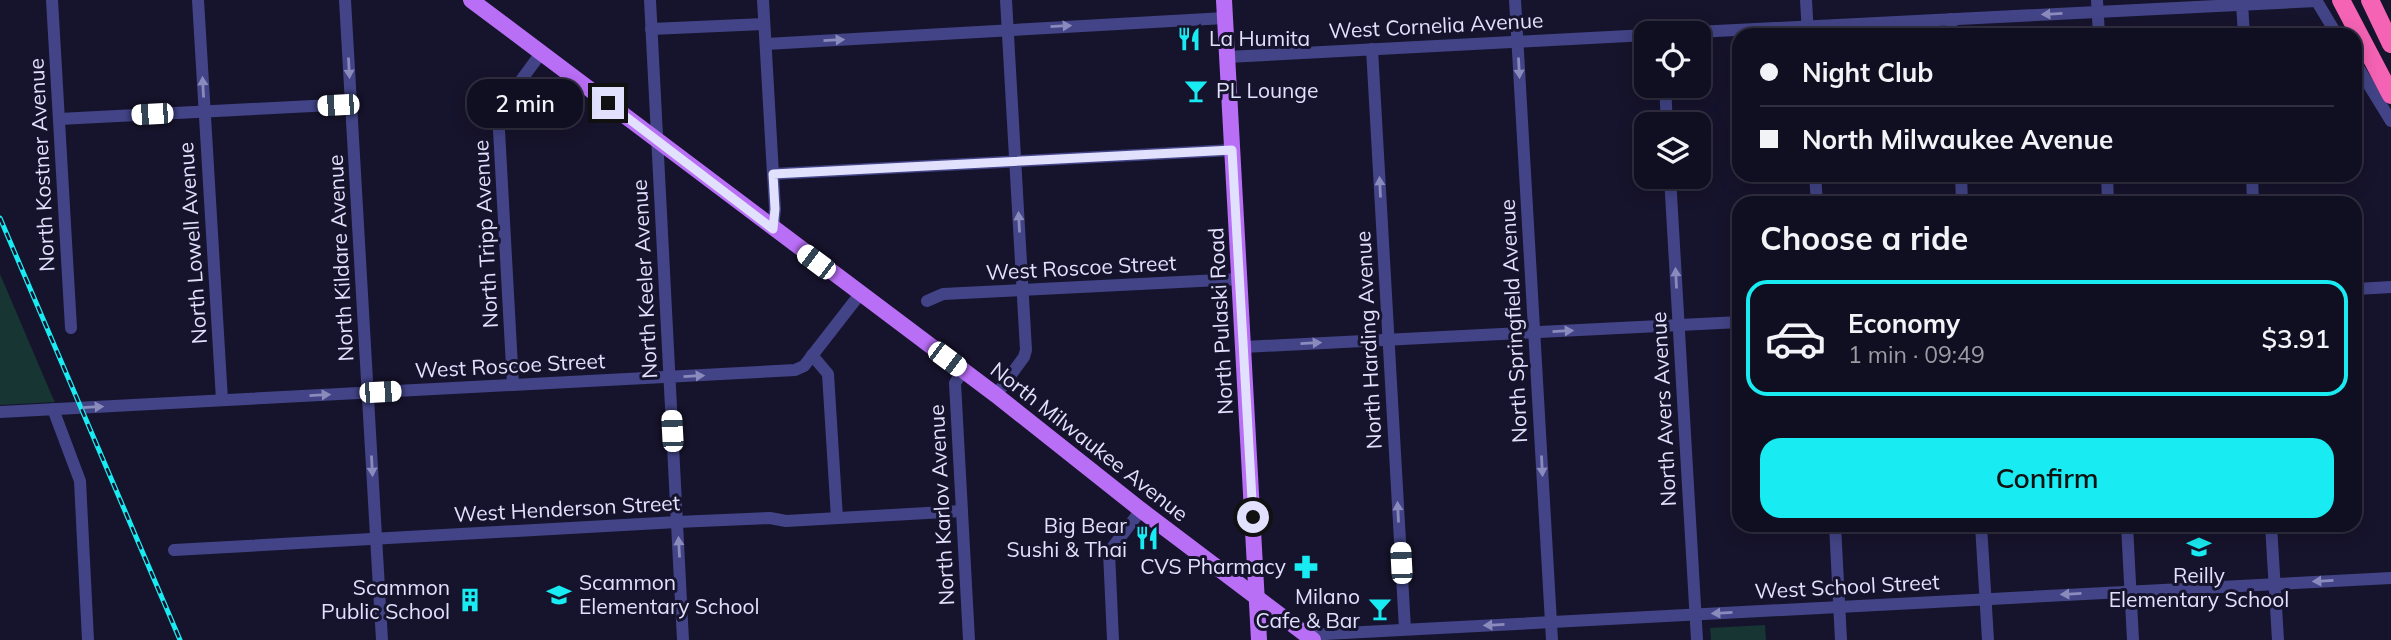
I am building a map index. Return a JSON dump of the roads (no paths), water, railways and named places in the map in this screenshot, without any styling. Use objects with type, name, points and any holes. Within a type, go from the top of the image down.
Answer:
[{"type":"highway","points":[[2341,0],[2356,28]]},
{"type":"highway","points":[[2370,0],[2391,44]]},
{"type":"highway","points":[[2362,40],[2391,95]]},
{"type":"main road","name":"North Milwaukee Avenue","points":[[471,0],[996,395],[1141,510],[1309,637]]},
{"type":"main road","name":"North Pulaski Road","points":[[1224,0],[1259,640]]},
{"type":"street","name":"North Kostner Avenue","points":[[52,0],[71,328]]},
{"type":"street","name":"North Lowell Avenue","points":[[198,0],[222,400]]},
{"type":"street","name":"North Kildare Avenue","points":[[345,0],[382,640]]},
{"type":"street","name":"North Keeler Avenue","points":[[650,0],[683,640]]},
{"type":"street","points":[[763,0],[775,209],[773,229]]},
{"type":"street","points":[[996,395],[1024,357],[1026,350],[1006,0]]},
{"type":"street","name":"North Springfield Avenue","points":[[1515,0],[1552,640]]},
{"type":"street","points":[[1806,0],[1807,28]]},
{"type":"street","points":[[1843,28],[2097,6],[2316,0],[2333,28]]},
{"type":"street","points":[[2242,4],[2244,28]]},
{"type":"street","points":[[2097,6],[2099,28]]},
{"type":"street","points":[[765,44],[1225,18]]},
{"type":"street","points":[[1951,19],[1952,28]]},
{"type":"street","points":[[651,29],[764,24]]},
{"type":"street","points":[[1711,32],[1732,32]]},
{"type":"street","name":"West Cornelia Avenue","points":[[1227,57],[1634,36]]},
{"type":"street","name":"North Harding Avenue","points":[[1372,49],[1405,629]]},
{"type":"street","name":"North Tripp Avenue","points":[[513,385],[498,112],[541,53]]},
{"type":"street","points":[[2362,74],[2391,121]]},
{"type":"street","points":[[59,119],[351,104]]},
{"type":"street","points":[[773,174],[1232,150]]},
{"type":"street","name":"North Avers Avenue","points":[[1671,189],[1697,640]]},
{"type":"street","name":"West Roscoe Street","points":[[927,301],[943,294],[1240,279]]},
{"type":"street","points":[[2362,289],[2391,287]]},
{"type":"street","name":"West Roscoe Street","points":[[0,412],[795,370],[804,366],[860,294]]},
{"type":"street","points":[[1243,347],[1732,322]]},
{"type":"street","points":[[812,355],[828,374],[837,518]]},
{"type":"street","name":"North Karlov Avenue","points":[[963,371],[955,383],[969,640]]},
{"type":"street","points":[[53,409],[80,481],[88,640]]},
{"type":"street","points":[[1114,640],[1108,552],[1141,510]]},
{"type":"street","name":"West Henderson Street","points":[[174,550],[677,522],[770,518],[786,521],[962,511]]},
{"type":"street","points":[[1835,532],[1841,640]]},
{"type":"street","points":[[1981,532],[1987,640]]},
{"type":"street","points":[[2127,532],[2133,640]]},
{"type":"street","points":[[2271,532],[2278,640]]},
{"type":"street","name":"West School Street","points":[[1309,637],[1405,629],[2391,578]]},
{"type":"railway","points":[[0,218],[180,640]]},
{"type":"place","name":"La Humita","points":[[1189,39]]},
{"type":"place","name":"PL Lounge","points":[[1196,91]]},
{"type":"place","name":"Big Bear Sushi & Thai","points":[[1147,538]]},
{"type":"place","name":"Reilly Elementary School","points":[[2199,547]]},
{"type":"place","name":"CVS Pharmacy","points":[[1306,567]]},
{"type":"place","name":"Scammon Elementary School","points":[[559,595]]},
{"type":"place","name":"Scammon Public School","points":[[470,600]]},
{"type":"place","name":"Milano Cafe & Bar","points":[[1380,609]]}]
